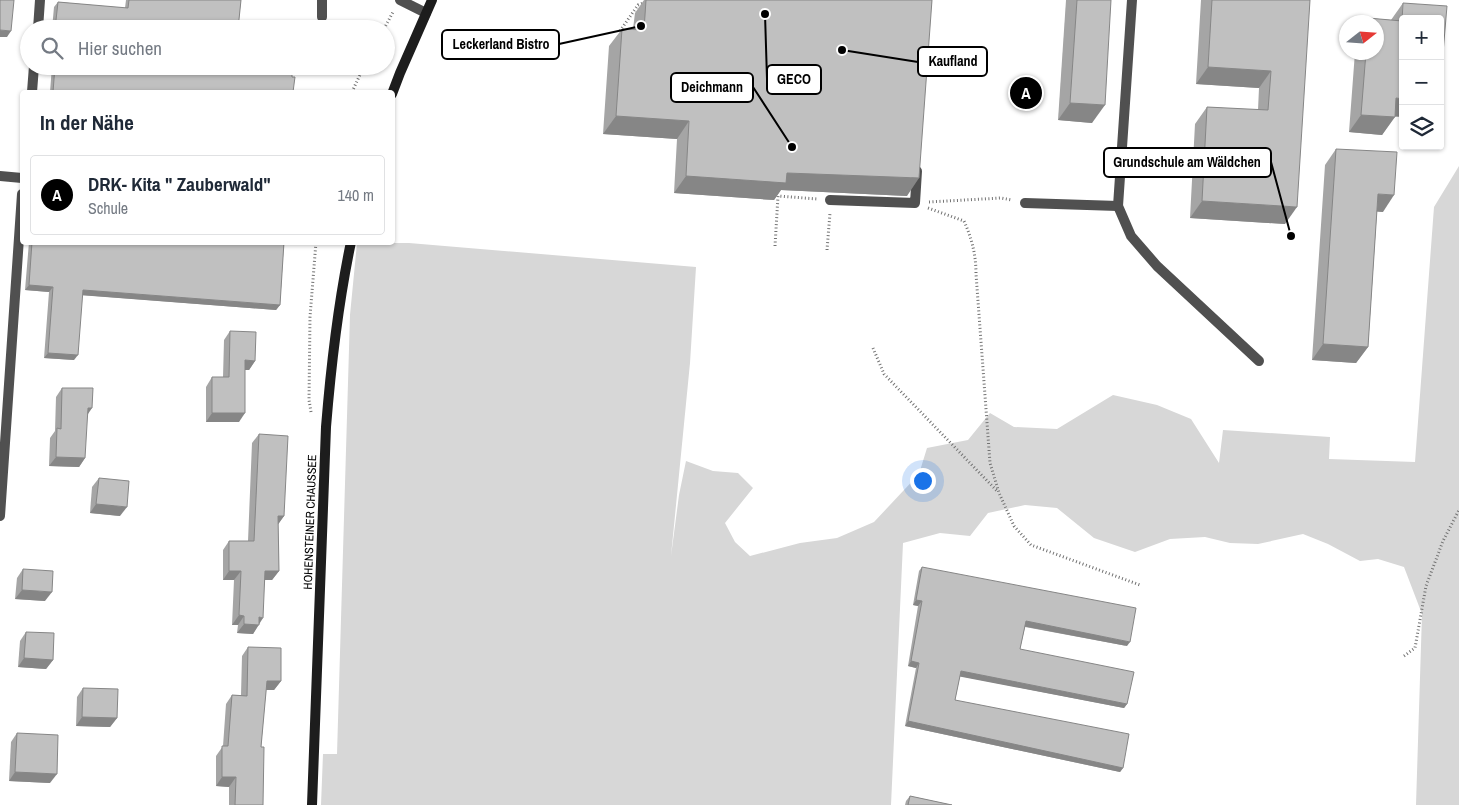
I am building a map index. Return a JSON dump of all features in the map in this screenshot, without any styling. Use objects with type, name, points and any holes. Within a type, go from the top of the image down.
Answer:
[{"type":"main road","points":[[394,90],[432,0]]},
{"type":"main road","name":"HOHENSTEINER CHAUSSEE","points":[[312,805],[326,427],[331,365],[339,306],[350,245]]},
{"type":"street","points":[[39,20],[40,0]]},
{"type":"street","points":[[322,0],[322,17]]},
{"type":"street","points":[[400,0],[426,13]]},
{"type":"street","points":[[1132,0],[1118,206],[1131,236],[1157,266],[1259,360]]},
{"type":"street","points":[[32,90],[33,75]]},
{"type":"street","points":[[830,200],[915,203],[917,164]]},
{"type":"street","points":[[0,176],[20,178]]},
{"type":"street","points":[[1025,203],[1118,206]]},
{"type":"street","points":[[0,516],[20,223]]},
{"type":"path","points":[[619,34],[638,5],[650,0]]},
{"type":"path","points":[[353,90],[360,75]]},
{"type":"path","points":[[774,246],[778,196],[830,200],[827,250]]},
{"type":"path","points":[[915,203],[1001,198],[1025,203]]},
{"type":"path","points":[[915,203],[964,221],[971,236],[976,257],[990,463],[999,493],[1014,526],[1031,545],[1140,586]]},
{"type":"path","points":[[873,348],[884,374],[999,493]]},
{"type":"path","points":[[1404,656],[1415,648],[1426,586],[1443,541],[1459,510]]},
{"type":"shaded area","points":[[1459,166],[1459,805],[1416,805],[1422,614],[1404,567],[1378,559],[1360,561],[1328,544],[1303,534],[1258,544],[1230,543],[1205,537],[1170,539],[1135,552],[1094,538],[1057,508],[1025,505],[988,513],[970,536],[940,533],[903,543],[891,805],[321,805],[323,754],[337,754],[350,315],[357,245],[409,243],[696,267],[690,363],[671,556],[679,495],[686,461],[713,471],[738,473],[753,488],[725,523],[735,542],[750,556],[800,543],[837,538],[874,522],[919,474],[927,448],[968,440],[990,413],[1014,427],[1057,429],[1113,395],[1157,405],[1191,419],[1219,463],[1223,430],[1330,437],[1329,459],[1415,462],[1434,207]]},
{"type":"building","points":[[0,0],[14,0],[11,31],[0,30]]},
{"type":"building","points":[[129,0],[241,0],[239,20],[56,20],[58,2],[128,8]]},
{"type":"building","points":[[646,0],[932,0],[919,178],[787,173],[786,183],[686,176],[689,121],[616,116],[622,29],[644,30]]},
{"type":"building","points":[[1077,0],[1111,0],[1105,105],[1070,103]]},
{"type":"building","points":[[1212,0],[1310,0],[1297,207],[1202,201],[1207,107],[1268,110],[1271,71],[1208,67]]},
{"type":"building","points":[[1403,3],[1447,6],[1444,41],[1444,15],[1402,15]]},
{"type":"building","points":[[1384,19],[1399,21],[1399,98],[1396,98],[1395,117],[1361,115],[1365,60],[1384,60]]},
{"type":"building","points":[[54,75],[292,75],[292,77],[295,77],[293,90],[53,90]]},
{"type":"building","points":[[1336,149],[1397,152],[1394,195],[1378,194],[1368,347],[1323,344]]},
{"type":"building","points":[[32,245],[284,245],[280,305],[83,290],[78,355],[48,353],[53,287],[29,285]]},
{"type":"building","points":[[230,331],[256,332],[255,361],[245,360],[245,413],[212,413],[212,377],[229,377]]},
{"type":"building","points":[[62,388],[93,388],[92,408],[88,408],[85,458],[56,457],[57,428],[61,429]]},
{"type":"building","points":[[259,434],[288,436],[284,516],[278,516],[279,571],[265,571],[263,618],[259,617],[259,625],[244,624],[244,616],[239,615],[241,571],[229,571],[229,541],[254,541]]},
{"type":"building","points":[[99,478],[129,481],[127,507],[96,504]]},
{"type":"building","points":[[922,567],[1136,608],[1130,642],[1026,621],[1020,649],[1134,672],[1127,704],[961,671],[955,700],[1129,734],[1123,768],[908,721],[919,663],[911,661],[922,601],[916,600]]},
{"type":"building","points":[[23,569],[53,571],[52,592],[22,590]]},
{"type":"building","points":[[26,632],[54,633],[53,660],[24,658]]},
{"type":"building","points":[[248,647],[281,648],[281,681],[267,681],[261,747],[264,747],[263,805],[235,805],[236,777],[222,777],[222,746],[228,746],[232,695],[247,696]]},
{"type":"building","points":[[83,688],[118,689],[117,718],[82,717]]},
{"type":"building","points":[[17,733],[58,735],[57,774],[15,772]]},
{"type":"building","points":[[910,796],[952,805],[908,805]]},
{"type":"place","name":"GECO","points":[[765,14]]},
{"type":"place","name":"Leckerland Bistro","points":[[641,26]]},
{"type":"place","name":"Kaufland","points":[[842,50]]},
{"type":"place","name":"DRK- Kita \" Zauberwald\"","points":[[1026,93]]},
{"type":"place","name":"Deichmann","points":[[792,147]]},
{"type":"place","name":"Grundschule am Wäldchen","points":[[1291,236]]}]
